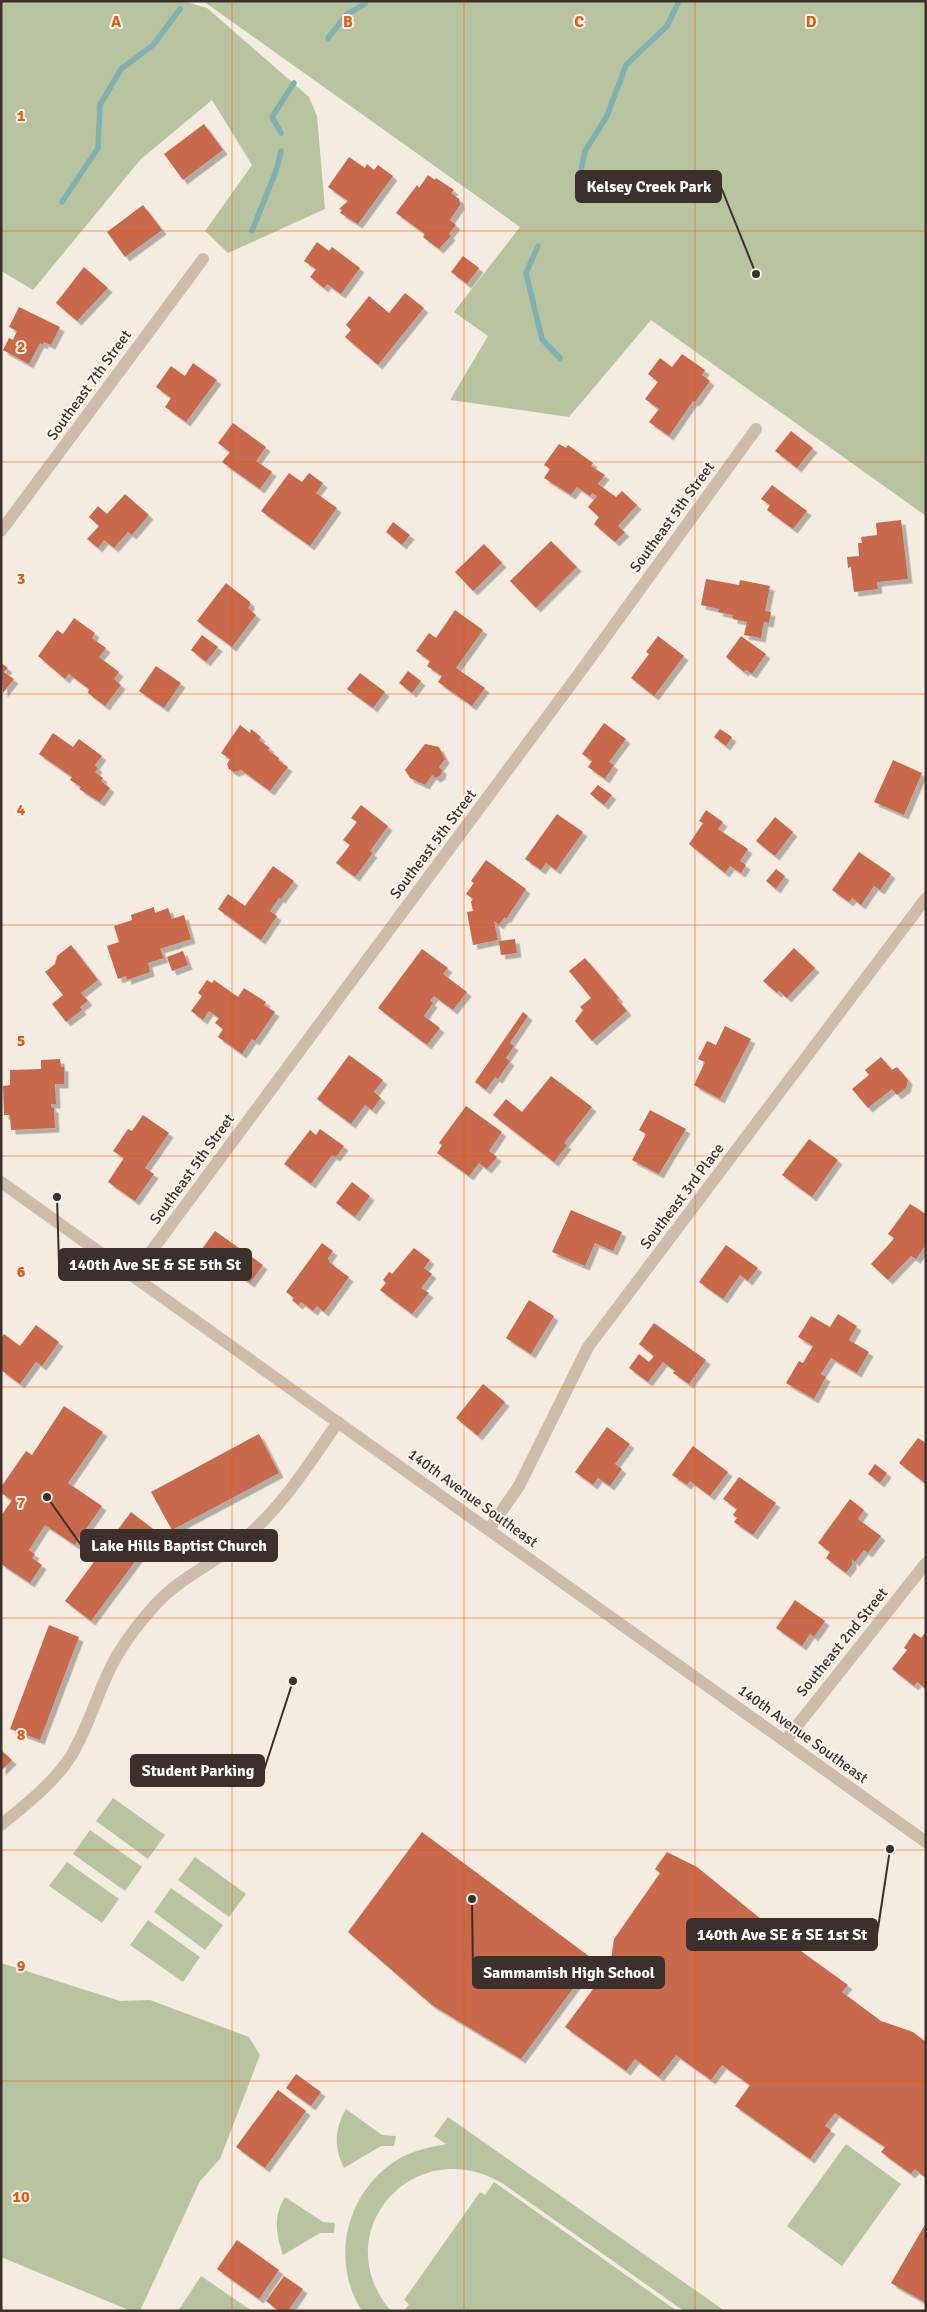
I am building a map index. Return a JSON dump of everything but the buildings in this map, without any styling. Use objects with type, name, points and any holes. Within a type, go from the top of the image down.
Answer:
[{"type":"street","name":"Southeast 7th Street","points":[[1,531],[203,259]]},
{"type":"street","name":"Southeast 5th Street","points":[[133,1276],[572,683],[756,429]]},
{"type":"street","name":"Southeast 3rd Place","points":[[489,1529],[519,1486],[588,1347],[926,898]]},
{"type":"street","name":"140th Avenue Southeast","points":[[1,1182],[926,1842]]},
{"type":"street","points":[[1,1825],[30,1801],[70,1758],[84,1734],[108,1672],[129,1638],[156,1604],[180,1583],[246,1538],[265,1520],[284,1498],[338,1422]]},
{"type":"street","name":"Southeast 2nd Street","points":[[785,1741],[926,1563]]},
{"type":"green space","points":[[1,1],[183,1],[207,8],[309,97],[317,116],[325,209],[228,253],[205,231],[252,165],[212,100],[141,159],[33,290],[1,271]]},
{"type":"green space","points":[[203,1],[926,1],[926,516],[651,320],[569,417],[450,400],[488,336],[454,312],[520,227]]},
{"type":"green space","points":[[113,1798],[165,1835],[148,1859],[96,1821]]},
{"type":"green space","points":[[90,1830],[142,1867],[125,1891],[73,1854]]},
{"type":"green space","points":[[195,1857],[246,1894],[229,1917],[178,1880]]},
{"type":"green space","points":[[67,1862],[119,1899],[102,1923],[49,1886]]},
{"type":"green space","points":[[171,1888],[223,1925],[205,1950],[154,1912]]},
{"type":"green space","points":[[148,1920],[200,1957],[183,1982],[130,1945]]},
{"type":"green space","points":[[1,1963],[120,2001],[150,2000],[249,2037],[260,2055],[220,2159],[200,2181],[140,2311],[131,2311],[1,2257]]},
{"type":"green space","points":[[346,2109],[382,2135],[396,2136],[394,2146],[381,2146],[344,2168],[338,2153],[337,2131]]},
{"type":"green space","points":[[448,2117],[725,2311],[684,2311],[502,2183],[469,2170],[438,2170],[410,2180],[388,2199],[374,2223],[368,2251],[373,2281],[391,2311],[362,2311],[352,2290],[346,2269],[345,2247],[349,2225],[357,2205],[368,2186],[383,2170],[402,2157],[446,2144],[434,2136]]},
{"type":"green space","points":[[846,2144],[901,2184],[842,2266],[787,2226]]},
{"type":"green space","points":[[494,2182],[677,2311],[404,2311],[409,2304],[404,2300],[480,2192],[485,2195]]},
{"type":"green space","points":[[285,2197],[323,2222],[335,2223],[334,2233],[320,2233],[283,2255],[279,2240],[277,2218]]},
{"type":"green space","points":[[201,2276],[252,2311],[178,2311]]},
{"type":"waterway","points":[[328,38],[347,14],[365,4],[365,1]]},
{"type":"waterway","points":[[579,181],[585,151],[607,116],[626,65],[667,26],[679,1]]},
{"type":"waterway","points":[[62,202],[98,148],[100,105],[121,69],[153,45],[180,9]]},
{"type":"waterway","points":[[281,133],[272,117],[294,83]]},
{"type":"waterway","points":[[252,231],[276,171],[281,151]]},
{"type":"waterway","points":[[538,246],[526,273],[542,339],[560,358]]},
{"type":"place","name":"Kelsey Creek Park","points":[[756,274]]},
{"type":"place","name":"140th Ave SE & SE 5th St","points":[[57,1197]]},
{"type":"place","name":"Lake Hills Baptist Church","points":[[47,1497]]},
{"type":"place","name":"Student Parking","points":[[293,1681]]},
{"type":"place","name":"140th Ave SE & SE 1st St","points":[[890,1849]]},
{"type":"place","name":"Sammamish High School","points":[[472,1899]]}]
